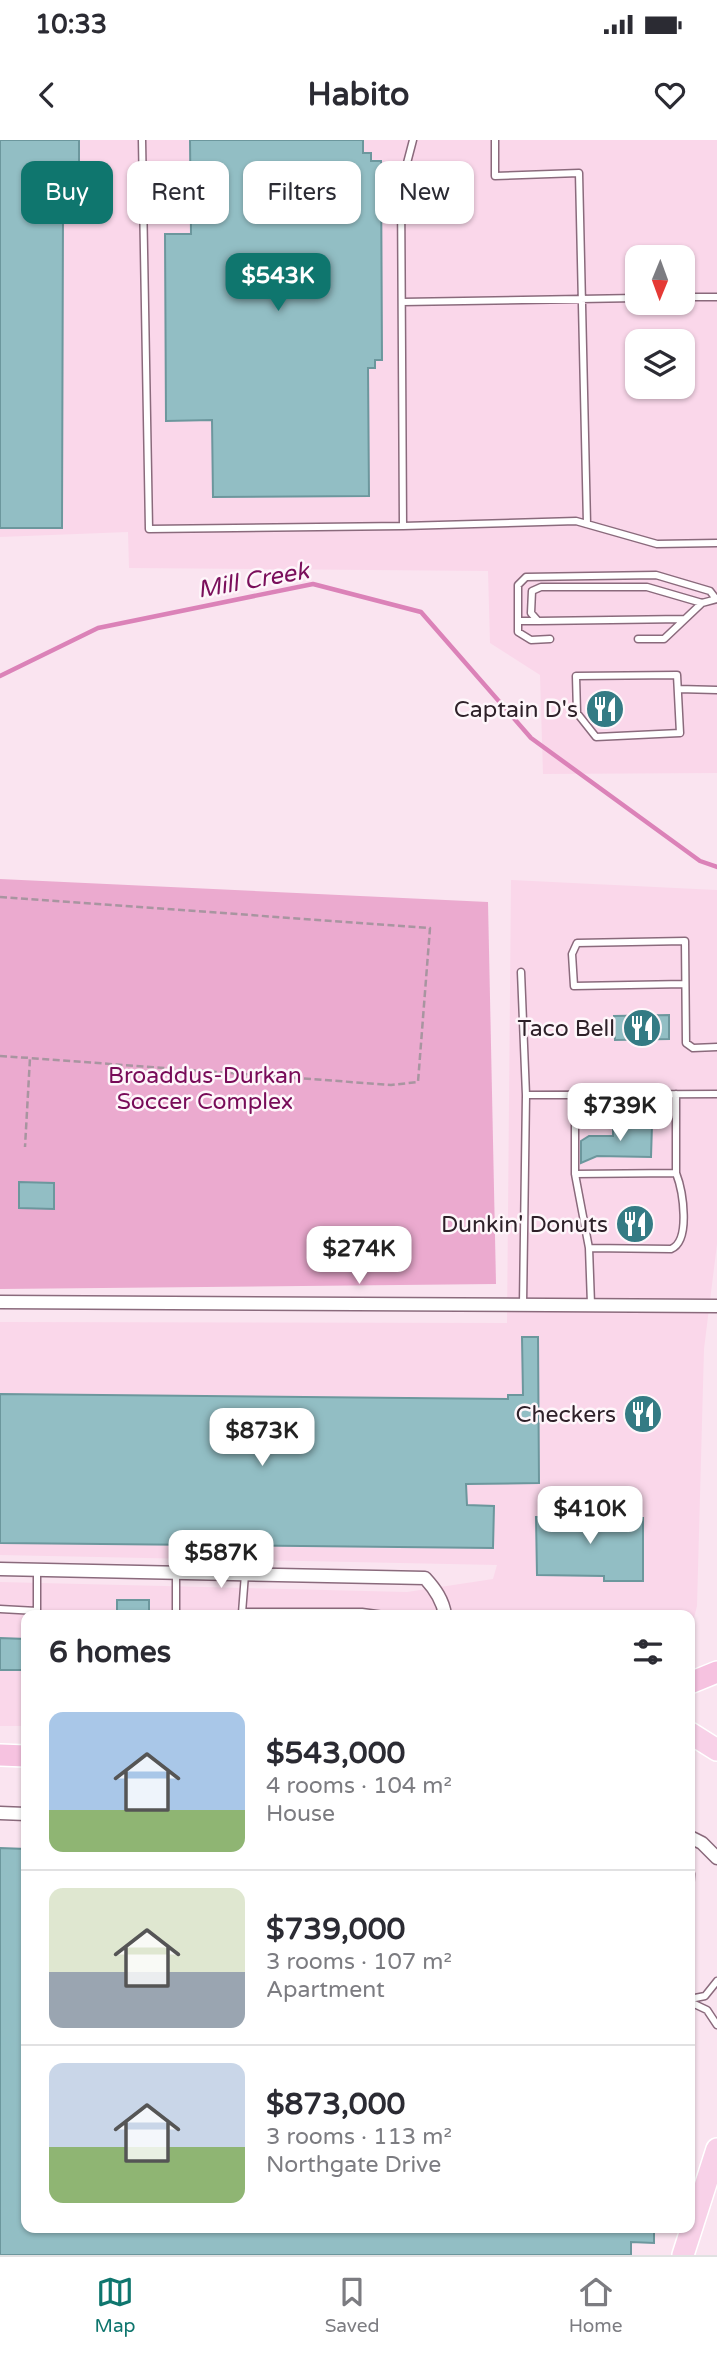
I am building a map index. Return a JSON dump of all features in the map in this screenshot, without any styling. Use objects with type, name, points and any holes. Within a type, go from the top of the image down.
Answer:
[{"type":"highway","points":[[695,1681],[717,1672]]},
{"type":"highway","points":[[0,1755],[21,1756]]},
{"type":"main road","points":[[695,1736],[717,1750]]},
{"type":"main road","points":[[695,2220],[717,2149]]},
{"type":"main road","points":[[684,2255],[691,2233]]},
{"type":"street","points":[[0,1302],[717,1306]]},
{"type":"street","points":[[0,1569],[425,1578],[436,1590],[444,1610]]},
{"type":"street","points":[[0,1813],[21,1814]]},
{"type":"street","points":[[695,1840],[717,1858]]},
{"type":"lane","points":[[142,140],[149,529],[576,521],[657,544],[717,543]]},
{"type":"lane","points":[[403,526],[401,186],[413,140]]},
{"type":"lane","points":[[495,140],[495,176],[579,173],[587,524]]},
{"type":"lane","points":[[695,297],[717,297]]},
{"type":"lane","points":[[401,302],[625,298]]},
{"type":"lane","points":[[550,639],[531,640],[518,632],[518,585],[526,577],[656,575],[710,591],[717,599],[702,603],[664,639],[638,639]]},
{"type":"lane","points":[[538,621],[531,613],[532,591],[541,587],[647,587],[702,603]]},
{"type":"lane","points":[[518,621],[684,619]]},
{"type":"lane","points":[[677,675],[678,689],[680,733],[596,737],[578,713],[576,676],[677,675]]},
{"type":"lane","points":[[678,689],[717,690]]},
{"type":"lane","points":[[685,984],[574,986],[572,954],[577,943],[685,941],[686,1043],[693,1048],[717,1047]]},
{"type":"lane","points":[[521,972],[526,1095],[523,1304]]},
{"type":"lane","points":[[575,1094],[575,1174],[589,1248],[591,1304]]},
{"type":"lane","points":[[589,1248],[671,1249],[678,1246],[682,1239],[682,1188],[676,1173],[676,1094]]},
{"type":"lane","points":[[526,1095],[717,1094]]},
{"type":"lane","points":[[575,1174],[676,1173]]},
{"type":"lane","points":[[37,1570],[37,1610]]},
{"type":"lane","points":[[176,1573],[177,1610]]},
{"type":"lane","points":[[242,1610],[245,1574]]},
{"type":"lane","points":[[0,1609],[21,1610]]},
{"type":"lane","points":[[695,1999],[705,1996],[717,1981]]},
{"type":"lane","points":[[695,2004],[707,2010],[717,2025]]},
{"type":"path","points":[[0,897],[430,928],[418,1082],[391,1086],[0,1056]]},
{"type":"path","points":[[25,1147],[30,1058]]},
{"type":"shaded area","points":[[0,140],[717,140],[717,773],[543,774],[540,675],[490,643],[488,571],[129,568],[128,532],[0,537]]},
{"type":"shaded area","points":[[511,880],[717,890],[717,1244],[704,1349],[695,1614],[695,1610],[21,1610],[21,1726],[0,1726],[0,1582],[407,1592],[493,1579],[497,1565],[0,1555],[0,1322],[507,1323]]},
{"type":"green space","name":"Broaddus-Durkan Soccer Complex","points":[[0,879],[488,902],[496,1284],[0,1289]]},
{"type":"building","points":[[0,140],[79,140],[79,161],[21,161],[21,224],[63,224],[62,528],[0,528]]},
{"type":"building","points":[[190,140],[363,140],[363,153],[371,153],[371,161],[375,161],[375,224],[381,224],[382,360],[375,360],[375,368],[368,368],[369,496],[213,497],[212,420],[166,421],[165,234],[191,234],[191,224],[229,224],[229,161],[190,161]]},
{"type":"building","name":"Taco Bell","points":[[669,1015],[669,1039],[615,1040],[614,1016]]},
{"type":"building","points":[[613,1124],[652,1125],[651,1157],[597,1156],[581,1163],[581,1141],[589,1136],[613,1136]]},
{"type":"building","points":[[19,1182],[54,1183],[54,1209],[19,1208]]},
{"type":"building","points":[[522,1337],[538,1337],[539,1483],[466,1484],[467,1505],[494,1506],[493,1548],[0,1543],[0,1394],[508,1399],[508,1395],[523,1395]]},
{"type":"building","points":[[554,1506],[573,1506],[573,1517],[643,1518],[643,1581],[604,1581],[604,1576],[537,1575],[536,1517],[554,1517]]},
{"type":"building","points":[[117,1600],[149,1600],[149,1610],[117,1610]]},
{"type":"building","points":[[0,1638],[21,1639],[21,1670],[0,1670]]},
{"type":"building","points":[[0,1848],[21,1849],[21,2233],[654,2233],[654,2243],[631,2242],[631,2255],[0,2255]]},
{"type":"waterway","name":"Mill Creek","points":[[0,676],[98,628],[313,584],[421,612],[531,738],[700,861],[717,867]]},
{"type":"place","name":"Captain D's","points":[[605,709]]},
{"type":"place","name":"Taco Bell","points":[[642,1028]]},
{"type":"place","name":"Dunkin' Donuts","points":[[635,1224]]},
{"type":"place","name":"Checkers","points":[[643,1414]]}]
